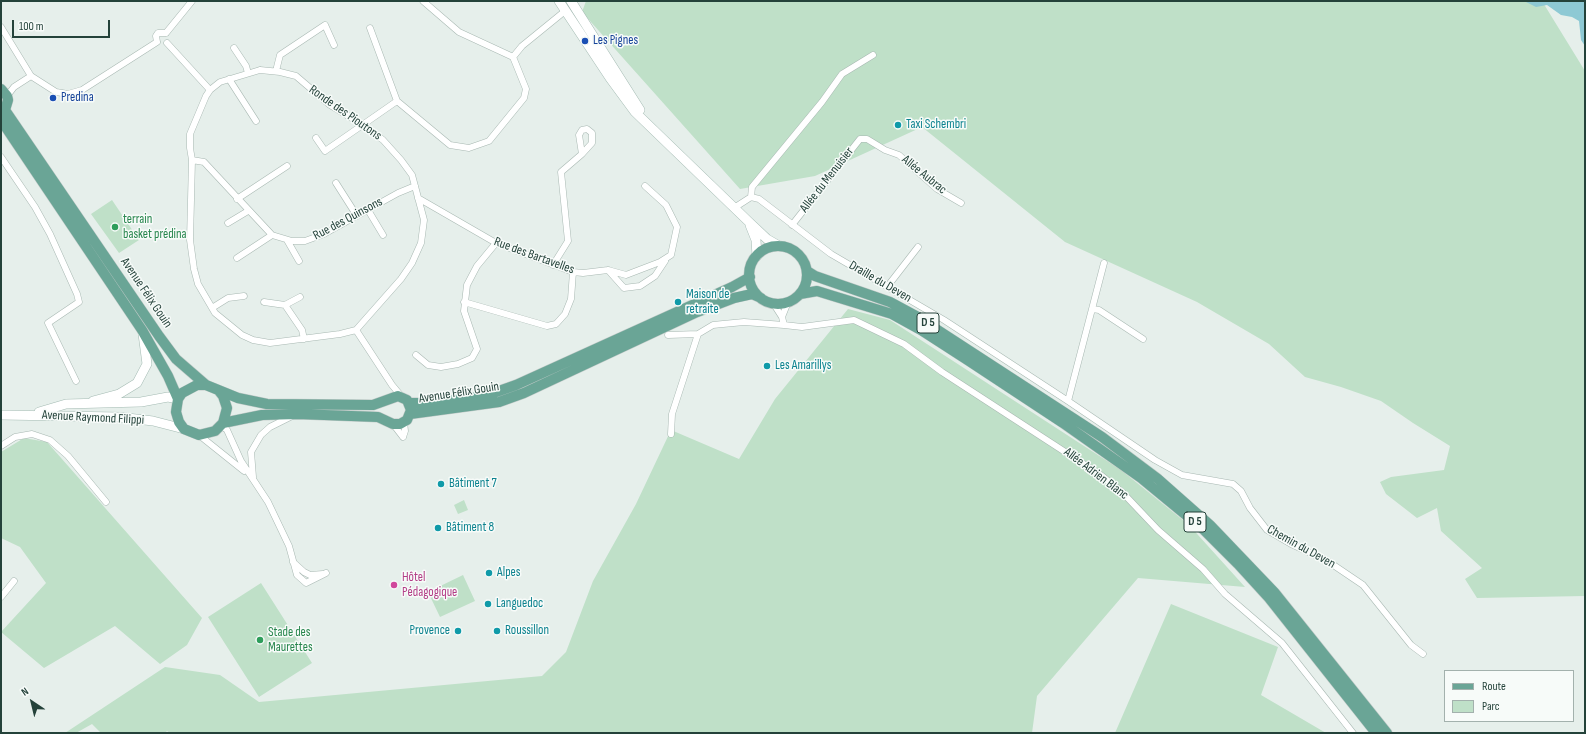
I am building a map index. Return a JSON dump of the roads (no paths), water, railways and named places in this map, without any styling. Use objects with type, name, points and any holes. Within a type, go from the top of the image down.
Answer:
[{"type":"main road","points":[[559,1],[569,7],[624,99],[647,125],[767,239],[798,254],[807,271],[806,283],[800,294],[788,302],[773,303],[761,298],[753,289],[750,277],[751,266],[757,256],[767,249],[779,246]]},
{"type":"main road","name":"Avenue Félix Gouin","points":[[3,91],[8,105],[3,112],[176,359],[206,385],[238,398],[267,404],[372,405],[388,400],[431,403],[478,397],[516,385],[662,317],[732,287],[750,277]]},
{"type":"main road","name":"Avenue Félix Gouin","points":[[1,120],[142,330],[168,376],[178,400],[177,417],[184,429]]},
{"type":"main road","points":[[749,222],[756,240],[757,256]]},
{"type":"main road","name":"D 5","points":[[807,271],[815,276],[890,302],[916,316],[1102,437],[1158,480],[1210,525],[1275,593],[1387,733]]},
{"type":"main road","name":"D 5","points":[[800,294],[817,291],[892,314],[969,361],[1063,423],[1141,478],[1204,530],[1238,564],[1274,604],[1376,733]]},
{"type":"main road","name":"Avenue Félix Gouin","points":[[199,435],[208,434],[222,424],[262,415],[297,414],[378,417],[390,422],[499,402],[524,393],[697,312],[734,298],[752,294],[761,298]]},
{"type":"main road","name":"Avenue Raymond Filippi","points":[[82,403],[119,394],[137,383],[147,364],[142,330]]},
{"type":"main road","points":[[178,400],[189,387],[206,385]]},
{"type":"main road","points":[[219,391],[223,396],[227,408],[222,424]]},
{"type":"main road","name":"Avenue Raymond Filippi","points":[[26,415],[66,404],[141,402],[168,397],[178,400]]},
{"type":"main road","points":[[388,400],[382,413],[390,422]]},
{"type":"main road","points":[[405,400],[407,418]]},
{"type":"main road","name":"Avenue Raymond Filippi","points":[[1,415],[119,417],[153,421],[184,429]]},
{"type":"main road","points":[[184,429],[199,435]]},
{"type":"street","points":[[166,33],[192,1]]},
{"type":"street","points":[[370,28],[397,101],[450,145],[469,148],[489,141],[524,98],[526,89],[513,57],[459,32],[423,1]]},
{"type":"street","points":[[513,57],[522,46],[569,7]]},
{"type":"street","points":[[276,71],[280,55],[325,25],[334,45]]},
{"type":"street","points":[[1,27],[31,76],[56,92],[68,94],[94,84],[157,42]]},
{"type":"street","points":[[157,42],[156,36],[158,33],[166,33]]},
{"type":"street","points":[[166,33],[169,38],[167,43]]},
{"type":"street","points":[[157,42],[163,45],[167,43]]},
{"type":"street","points":[[167,43],[210,90],[190,134],[192,160],[190,240],[194,270],[198,284],[212,308],[226,324],[253,340],[270,343],[356,330],[392,385],[405,400]]},
{"type":"street","points":[[234,48],[246,66],[248,73]]},
{"type":"street","points":[[734,208],[750,197],[752,187],[822,102],[842,74],[873,55]]},
{"type":"street","name":"Ronde des Pioutons","points":[[210,90],[220,82],[260,70],[276,71],[296,76],[330,105],[363,125],[383,140],[412,174],[424,220],[421,243],[412,263],[401,279],[356,330]]},
{"type":"street","points":[[3,91],[14,87],[31,76]]},
{"type":"street","points":[[230,79],[256,121]]},
{"type":"street","points":[[316,138],[325,151],[397,101]]},
{"type":"street","name":"Allée du Menuisier","points":[[792,225],[860,139],[867,139],[885,150]]},
{"type":"street","name":"Allée Aubrac","points":[[885,150],[898,155],[937,189],[961,204]]},
{"type":"street","points":[[553,265],[568,241],[561,172],[582,154]]},
{"type":"street","points":[[1,157],[35,208],[50,234],[77,294],[79,302],[48,323],[76,381]]},
{"type":"street","name":"Rue des Quinsons","points":[[192,160],[204,162],[248,211],[272,235],[287,240],[305,242],[324,234],[398,193],[415,186]]},
{"type":"street","points":[[237,199],[288,166]]},
{"type":"street","points":[[336,184],[357,216]]},
{"type":"street","points":[[608,270],[624,288],[640,286],[655,276],[670,255],[677,227],[666,205],[645,186]]},
{"type":"street","name":"Draille du Deven","points":[[750,197],[759,200],[831,254],[944,320],[1068,400],[1108,428]]},
{"type":"street","name":"Rue des Bartavelles","points":[[418,198],[496,243],[573,272],[583,273],[608,270],[626,275],[667,258]]},
{"type":"street","points":[[368,210],[383,235]]},
{"type":"street","points":[[228,224],[248,211]]},
{"type":"street","points":[[237,258],[272,235]]},
{"type":"street","points":[[287,240],[299,261]]},
{"type":"street","points":[[416,355],[428,365],[441,367],[458,364],[472,358],[477,349],[464,311],[467,285],[477,266],[496,243]]},
{"type":"street","points":[[887,287],[918,247]]},
{"type":"street","points":[[1068,400],[1104,263]]},
{"type":"street","points":[[464,302],[548,326],[556,324],[565,314],[571,299],[573,272]]},
{"type":"street","points":[[212,308],[228,298],[244,296]]},
{"type":"street","points":[[264,302],[285,305],[300,297]]},
{"type":"street","points":[[782,316],[788,302]]},
{"type":"street","points":[[773,303],[782,316],[784,325]]},
{"type":"street","points":[[285,305],[302,330],[304,339]]},
{"type":"street","points":[[1093,309],[1099,310],[1143,339]]},
{"type":"street","name":"Allée Adrien Blanc","points":[[698,334],[713,325],[744,322],[802,327],[854,320],[904,344],[942,372],[1102,476],[1122,492],[1158,530],[1203,569],[1230,599],[1282,643],[1353,733]]},
{"type":"street","points":[[668,336],[698,334],[672,414],[672,434]]},
{"type":"street","points":[[388,400],[392,385]]},
{"type":"street","points":[[254,480],[251,469],[251,452],[261,435],[270,427],[297,414]]},
{"type":"street","points":[[222,424],[227,430],[241,461],[268,502],[290,546],[293,562],[296,575],[306,583],[326,573],[310,574],[304,572],[293,562]]},
{"type":"street","name":"Chemin du Deven","points":[[1108,428],[1155,460],[1182,476],[1232,484],[1241,491],[1250,508],[1267,530],[1291,544],[1326,560],[1362,585],[1411,645],[1422,654]]},
{"type":"street","points":[[1,446],[15,437],[32,434],[50,440],[68,456],[106,502]]},
{"type":"street","points":[[199,435],[254,480]]},
{"type":"street","points":[[1,597],[14,582]]},
{"type":"water","points":[[1524,1],[1585,1],[1585,46],[1581,40],[1579,21],[1572,17],[1561,15],[1547,5],[1536,7]]},
{"type":"place","name":"Les Pignes","points":[[585,41]]},
{"type":"place","name":"Predina","points":[[53,98]]},
{"type":"place","name":"Taxi Schembri","points":[[898,125]]},
{"type":"place","name":"terrain basket prédina","points":[[115,227]]},
{"type":"place","name":"Maison de retraite","points":[[678,302]]},
{"type":"place","name":"Les Amarillys","points":[[767,366]]},
{"type":"place","name":"Bâtiment 7","points":[[441,484]]},
{"type":"place","name":"Bâtiment 8","points":[[438,528]]},
{"type":"place","name":"Alpes","points":[[489,573]]},
{"type":"place","name":"Hôtel Pédagogique","points":[[394,585]]},
{"type":"place","name":"Languedoc","points":[[488,604]]},
{"type":"place","name":"Provence","points":[[458,631]]},
{"type":"place","name":"Roussillon","points":[[497,631]]},
{"type":"place","name":"Stade des Maurettes","points":[[260,640]]}]
